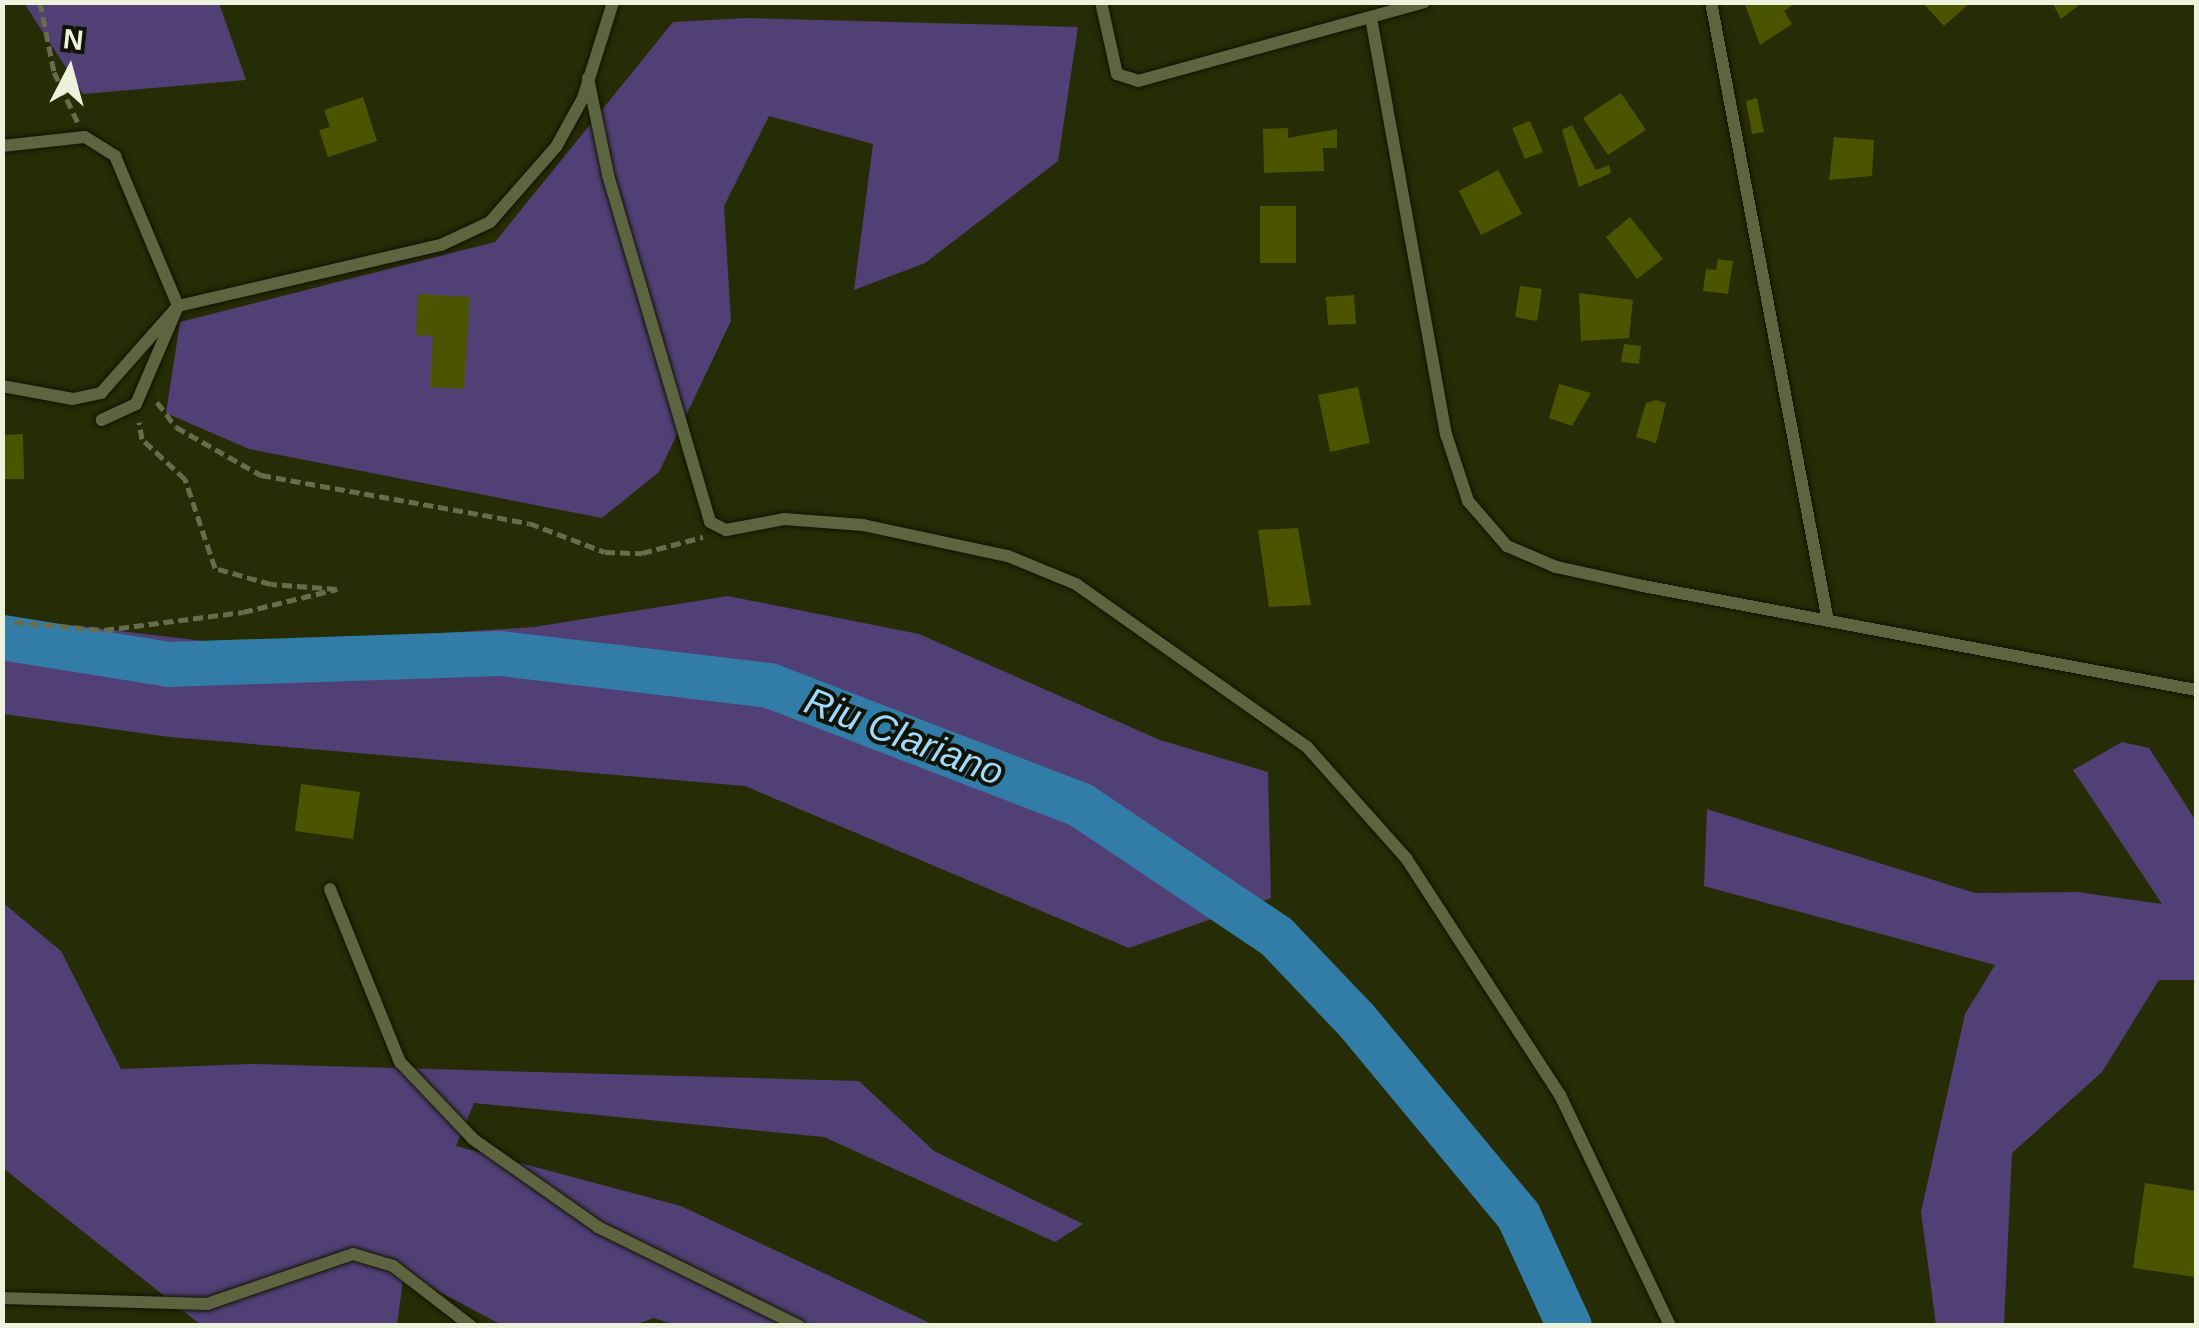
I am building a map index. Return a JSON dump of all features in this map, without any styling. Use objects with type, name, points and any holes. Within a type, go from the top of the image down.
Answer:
[{"type":"lane","points":[[2,386],[73,399],[101,393],[178,306],[440,245],[490,222],[556,147],[588,78],[612,2]]},
{"type":"lane","points":[[1101,2],[1114,66],[1127,81],[1424,2]]},
{"type":"lane","points":[[1710,2],[1828,621]]},
{"type":"lane","points":[[1371,18],[1446,434],[1478,518],[1507,546],[1556,568],[2196,690]]},
{"type":"lane","points":[[588,78],[608,174],[717,526],[863,525],[1008,556],[1076,584],[1307,747],[1406,858],[1560,1095],[1670,1326]]},
{"type":"lane","points":[[2,146],[86,137],[116,156],[178,306],[136,404],[101,420]]},
{"type":"lane","points":[[330,889],[400,1062],[472,1140],[598,1228],[799,1326]]},
{"type":"lane","points":[[2,1298],[208,1304],[353,1254],[393,1266],[471,1326]]},
{"type":"path","points":[[40,2],[54,72],[86,137]]},
{"type":"path","points":[[146,386],[176,427],[261,474],[529,523],[605,552],[699,540],[717,526]]},
{"type":"path","points":[[14,622],[104,630],[243,612],[338,589],[215,568],[185,479],[142,439],[136,404]]},
{"type":"shaded area","points":[[24,3],[219,3],[246,80],[83,94]]},
{"type":"shaded area","points":[[748,18],[1078,27],[1058,161],[925,263],[854,290],[873,144],[769,116],[724,206],[731,321],[659,472],[602,518],[249,449],[166,413],[180,322],[495,242],[673,22]]},
{"type":"shaded area","points":[[728,596],[919,634],[1160,740],[1268,772],[1271,898],[1129,948],[745,786],[170,737],[3,714],[3,617],[245,646],[534,627]]},
{"type":"shaded area","points":[[2122,742],[2149,748],[2196,821],[2196,980],[2159,980],[2102,1072],[2012,1153],[2004,1325],[1936,1325],[1921,1212],[1965,1014],[1995,965],[1704,886],[1707,809],[1975,893],[2077,892],[2162,904],[2073,770]]},
{"type":"shaded area","points":[[2,902],[61,951],[121,1069],[250,1064],[859,1081],[934,1151],[1083,1224],[1055,1242],[824,1137],[474,1103],[456,1146],[681,1206],[934,1325],[679,1326],[654,1318],[632,1326],[502,1325],[404,1273],[397,1325],[201,1325],[3,1168]]},
{"type":"building","points":[[1744,2],[1797,2],[1784,11],[1792,24],[1760,45]]},
{"type":"building","points":[[1922,2],[1971,2],[1944,26]]},
{"type":"building","points":[[2052,2],[2083,2],[2061,19]]},
{"type":"building","points":[[1621,93],[1646,130],[1608,155],[1583,118]]},
{"type":"building","points":[[363,97],[377,141],[328,157],[319,130],[330,127],[324,110]]},
{"type":"building","points":[[1757,98],[1764,132],[1752,134],[1746,101]]},
{"type":"building","points":[[1530,121],[1543,152],[1525,159],[1512,128]]},
{"type":"building","points":[[1572,125],[1596,170],[1609,165],[1611,173],[1579,187],[1562,130]]},
{"type":"building","points":[[1288,128],[1288,138],[1337,129],[1337,148],[1323,148],[1324,171],[1264,173],[1263,129]]},
{"type":"building","points":[[1834,137],[1874,140],[1872,176],[1829,180]]},
{"type":"building","points":[[1498,170],[1522,214],[1481,235],[1459,191]]},
{"type":"building","points":[[1260,206],[1296,206],[1296,263],[1260,263]]},
{"type":"building","points":[[1630,217],[1663,259],[1637,279],[1606,237]]},
{"type":"building","points":[[1718,259],[1733,261],[1728,294],[1703,291],[1706,269],[1716,270]]},
{"type":"building","points":[[1520,286],[1542,289],[1537,321],[1515,317]]},
{"type":"building","points":[[1579,293],[1633,300],[1629,338],[1581,341]]},
{"type":"building","points":[[418,294],[470,297],[464,389],[430,387],[433,336],[416,335]]},
{"type":"building","points":[[1354,295],[1356,324],[1328,325],[1326,297]]},
{"type":"building","points":[[1624,344],[1641,346],[1639,364],[1621,362]]},
{"type":"building","points":[[1559,384],[1591,393],[1572,426],[1549,418]]},
{"type":"building","points":[[1358,387],[1370,443],[1330,452],[1318,395]]},
{"type":"building","points":[[1646,403],[1666,403],[1656,443],[1636,437]]},
{"type":"building","points":[[23,434],[24,479],[2,479],[2,435]]},
{"type":"building","points":[[1298,528],[1311,605],[1269,607],[1258,530]]},
{"type":"building","points":[[301,784],[360,792],[353,839],[295,831]]},
{"type":"building","points":[[2145,1183],[2196,1191],[2196,1277],[2133,1268]]},
{"type":"waterway","name":"Riu Clariano","points":[[2,637],[168,664],[500,653],[769,685],[1081,805],[1276,936],[1356,1020],[1518,1215],[1569,1326]]}]
